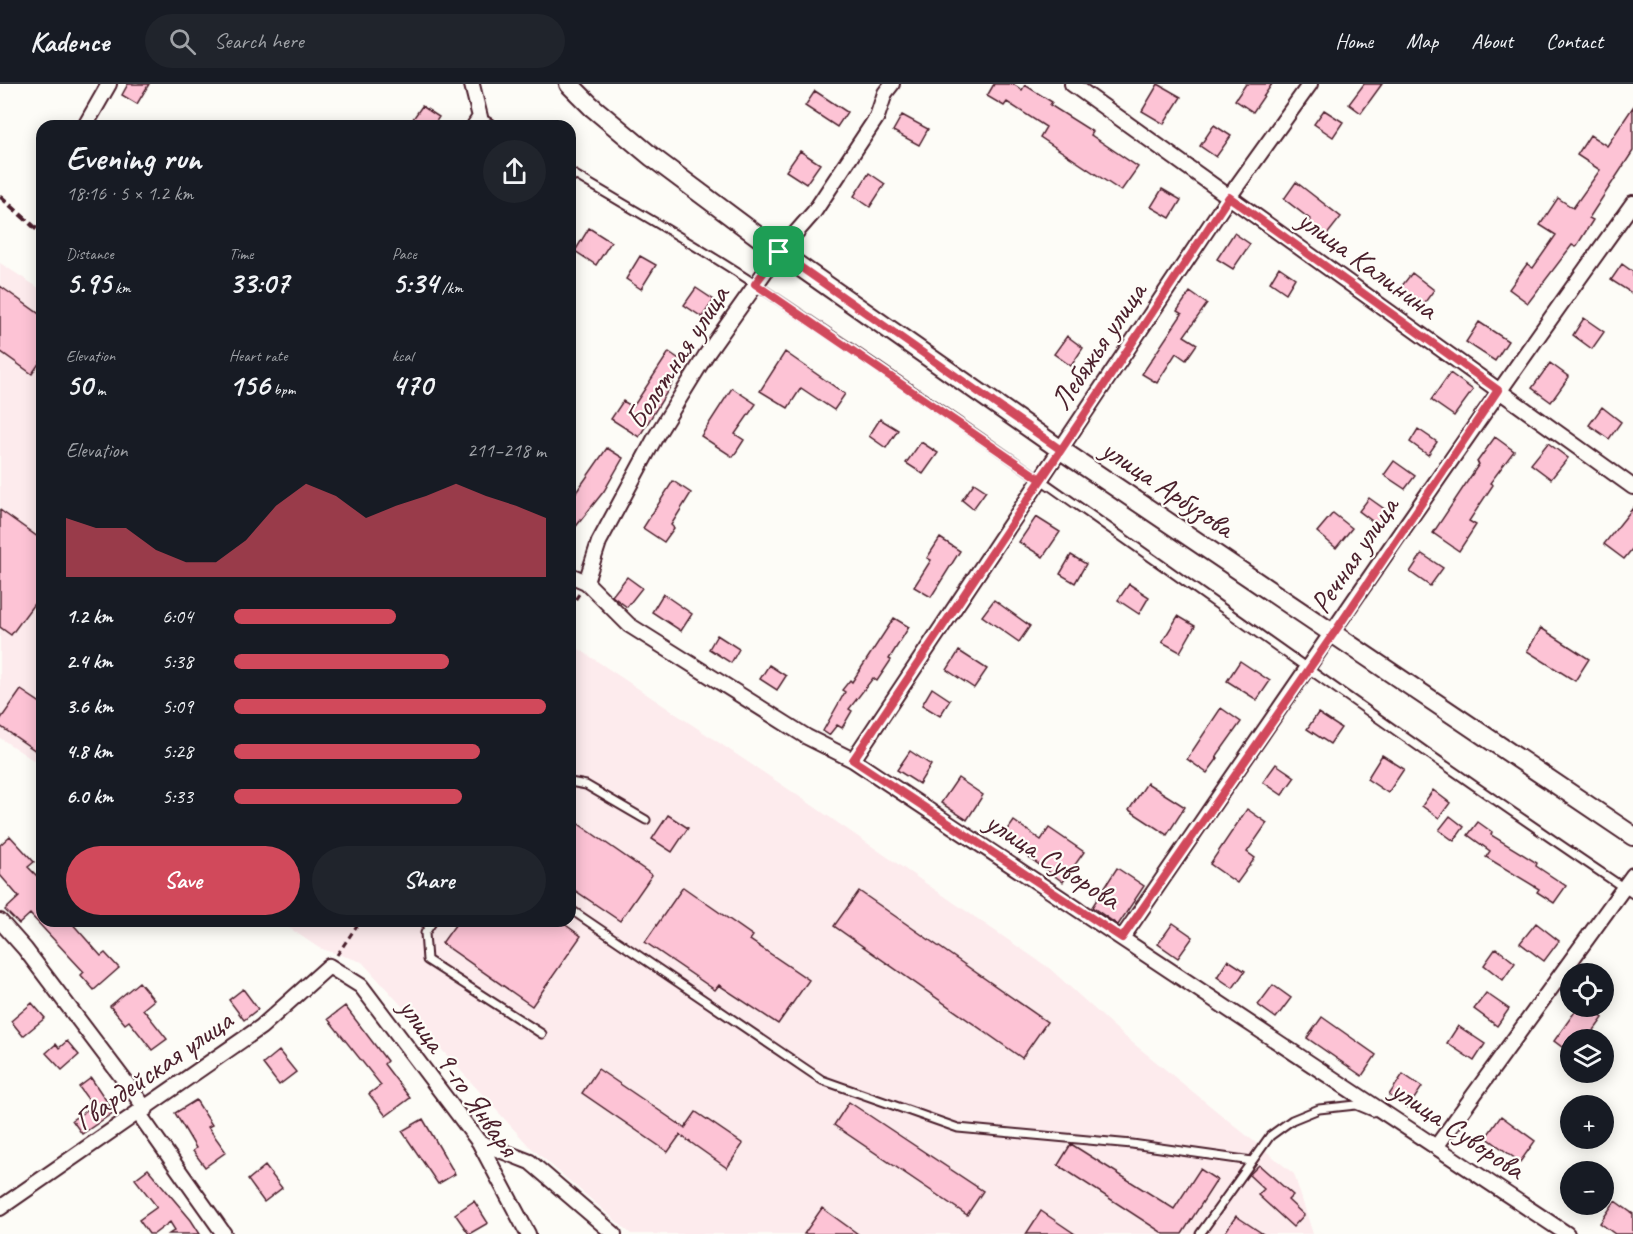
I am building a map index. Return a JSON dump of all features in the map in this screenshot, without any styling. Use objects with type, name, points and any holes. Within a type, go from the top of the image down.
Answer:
[{"type":"street","points":[[88,120],[109,84]]},
{"type":"street","name":"улица Арбузова","points":[[569,84],[591,106],[652,157],[779,252],[1061,450],[1633,836]]},
{"type":"street","name":"Болотная улица","points":[[586,582],[599,542],[656,438],[706,355],[779,252],[814,212],[878,117],[885,93],[892,84]]},
{"type":"street","name":"улица Калинина","points":[[1072,84],[1633,487]]},
{"type":"street","name":"Лебяжья улица","points":[[853,760],[1229,197],[1310,84]]},
{"type":"street","points":[[472,85],[477,120]]},
{"type":"street","name":"Речная улица","points":[[1122,938],[1334,633],[1498,390],[1633,203]]},
{"type":"street","name":"улица Суворова","points":[[576,578],[586,582],[629,625],[807,737],[853,760],[1567,1234]]},
{"type":"street","points":[[1436,1147],[1628,891],[1633,875]]},
{"type":"street","points":[[0,921],[25,949],[142,1112],[224,1234]]},
{"type":"street","name":"Гвардейская улица","points":[[0,1208],[261,1028],[329,966]]},
{"type":"street","name":"улица 9-го Января","points":[[329,966],[361,986],[479,1142],[528,1234]]},
{"type":"street","points":[[479,1142],[530,1162],[614,1234]]},
{"type":"lane","points":[[576,176],[755,284],[1040,479],[1307,670],[1628,891]]},
{"type":"lane","points":[[576,783],[586,785],[646,820]]},
{"type":"lane","points":[[576,913],[822,1080],[958,1128],[1132,1144],[1252,1161]]},
{"type":"lane","points":[[428,927],[424,933],[427,960],[542,1034]]},
{"type":"lane","points":[[1200,1234],[1276,1131],[1292,1119],[1319,1109],[1356,1105],[1395,1120]]},
{"type":"path","points":[[329,966],[356,927]]},
{"type":"shaded area","points":[[0,263],[36,286],[36,762],[0,738]]},
{"type":"shaded area","points":[[576,647],[1049,968],[1123,1035],[1294,1174],[1313,1234],[631,1234],[529,1146],[362,962],[319,948],[288,927],[576,927]]},
{"type":"building","points":[[128,84],[149,84],[137,104],[122,95]]},
{"type":"building","points":[[994,84],[1013,84],[1022,90],[1025,85],[1052,102],[1050,105],[1093,132],[1091,135],[1138,167],[1121,191],[1040,137],[1046,127],[1007,102],[1004,106],[987,96]]},
{"type":"building","points":[[1158,84],[1181,97],[1164,124],[1142,111]]},
{"type":"building","points":[[1246,84],[1272,84],[1253,112],[1235,100]]},
{"type":"building","points":[[1364,84],[1382,84],[1361,113],[1349,104]]},
{"type":"building","points":[[815,91],[847,112],[837,127],[805,106]]},
{"type":"building","points":[[422,106],[439,117],[437,120],[412,120]]},
{"type":"building","points":[[1633,107],[1633,151],[1589,218],[1593,220],[1576,247],[1572,245],[1528,303],[1509,289],[1527,264],[1533,268],[1556,235],[1540,225],[1558,198],[1573,208],[1600,170],[1577,155],[1590,135],[1607,146]]},
{"type":"building","points":[[1324,110],[1343,122],[1333,137],[1314,124]]},
{"type":"building","points":[[902,115],[928,129],[919,145],[893,131]]},
{"type":"building","points":[[1214,125],[1231,136],[1216,157],[1200,146]]},
{"type":"building","points":[[800,151],[820,164],[806,184],[786,171]]},
{"type":"building","points":[[869,173],[885,184],[870,207],[854,196]]},
{"type":"building","points":[[1296,182],[1341,217],[1326,236],[1309,223],[1311,220],[1284,199]]},
{"type":"building","points":[[1162,189],[1181,200],[1170,218],[1151,207]]},
{"type":"building","points":[[589,228],[611,242],[596,265],[576,252]]},
{"type":"building","points":[[1234,233],[1250,244],[1233,269],[1217,259]]},
{"type":"building","points":[[640,256],[656,265],[641,289],[626,279]]},
{"type":"building","points":[[1622,264],[1633,272],[1633,294],[1611,280]]},
{"type":"building","points":[[1279,267],[1295,278],[1286,293],[1270,282]]},
{"type":"building","points":[[1412,273],[1434,290],[1420,309],[1397,292]]},
{"type":"building","points":[[0,286],[36,312],[36,368],[32,374],[0,351]]},
{"type":"building","points":[[696,288],[714,300],[702,317],[684,305]]},
{"type":"building","points":[[1190,292],[1207,304],[1184,336],[1197,344],[1186,360],[1176,353],[1157,383],[1142,374],[1182,314],[1177,311]]},
{"type":"building","points":[[1584,318],[1604,332],[1592,349],[1573,335]]},
{"type":"building","points":[[1479,322],[1508,341],[1495,361],[1466,342]]},
{"type":"building","points":[[1067,336],[1083,348],[1071,366],[1054,354]]},
{"type":"building","points":[[669,352],[685,363],[639,437],[611,419],[623,401],[633,407]]},
{"type":"building","points":[[785,352],[845,394],[834,410],[801,388],[788,408],[760,391]]},
{"type":"building","points":[[1550,363],[1569,377],[1551,402],[1532,388]]},
{"type":"building","points":[[1450,373],[1473,390],[1454,416],[1431,400]]},
{"type":"building","points":[[732,388],[756,404],[735,434],[744,440],[733,457],[701,436]]},
{"type":"building","points":[[1602,407],[1621,422],[1609,439],[1589,425]]},
{"type":"building","points":[[880,419],[898,430],[886,448],[869,436]]},
{"type":"building","points":[[1418,429],[1437,442],[1428,455],[1410,442]]},
{"type":"building","points":[[1495,437],[1514,451],[1490,483],[1493,485],[1469,521],[1476,525],[1459,551],[1433,533]]},
{"type":"building","points":[[921,442],[938,453],[923,474],[906,463]]},
{"type":"building","points":[[1548,443],[1568,458],[1551,479],[1531,464]]},
{"type":"building","points":[[607,448],[623,458],[604,491],[576,526],[576,492]]},
{"type":"building","points":[[1394,461],[1415,476],[1405,489],[1384,475]]},
{"type":"building","points":[[673,481],[691,493],[671,525],[674,528],[664,542],[643,528]]},
{"type":"building","points":[[974,483],[986,491],[973,509],[962,500]]},
{"type":"building","points":[[1369,498],[1390,513],[1380,527],[1359,511]]},
{"type":"building","points":[[1633,508],[1633,548],[1624,559],[1604,544]]},
{"type":"building","points":[[0,510],[36,536],[36,601],[11,635],[0,627]]},
{"type":"building","points":[[1333,513],[1352,528],[1336,548],[1317,532]]},
{"type":"building","points":[[1036,517],[1060,532],[1043,557],[1019,542]]},
{"type":"building","points":[[940,538],[960,551],[931,597],[914,587],[931,560],[927,558]]},
{"type":"building","points":[[1422,554],[1443,568],[1430,586],[1410,572]]},
{"type":"building","points":[[1071,555],[1086,564],[1075,583],[1060,574]]},
{"type":"building","points":[[627,577],[642,588],[627,607],[612,596]]},
{"type":"building","points":[[1129,584],[1149,597],[1139,614],[1118,600]]},
{"type":"building","points":[[663,594],[692,614],[681,631],[652,612]]},
{"type":"building","points":[[994,600],[1030,626],[1019,642],[982,616]]},
{"type":"building","points":[[1178,616],[1195,626],[1180,652],[1162,642]]},
{"type":"building","points":[[894,618],[909,627],[889,659],[891,660],[877,681],[873,678],[849,709],[852,711],[842,728],[837,725],[829,735],[823,731],[845,692],[842,690],[850,680],[852,682]]},
{"type":"building","points":[[1541,628],[1589,659],[1575,681],[1527,651]]},
{"type":"building","points":[[717,635],[739,649],[731,663],[709,649]]},
{"type":"building","points":[[959,651],[987,669],[974,688],[947,670]]},
{"type":"building","points":[[1240,661],[1270,681],[1257,700],[1227,681]]},
{"type":"building","points":[[769,665],[786,676],[777,690],[760,679]]},
{"type":"building","points":[[932,688],[950,700],[940,716],[922,705]]},
{"type":"building","points":[[21,690],[36,700],[36,751],[0,726],[0,720]]},
{"type":"building","points":[[1221,708],[1241,722],[1207,773],[1187,759]]},
{"type":"building","points":[[1318,713],[1341,728],[1330,744],[1307,729]]},
{"type":"building","points":[[910,751],[931,765],[919,784],[897,770]]},
{"type":"building","points":[[1382,755],[1404,769],[1388,793],[1367,779]]},
{"type":"building","points":[[1276,764],[1295,777],[1282,795],[1263,782]]},
{"type":"building","points":[[958,778],[983,795],[967,820],[941,803]]},
{"type":"building","points":[[1147,783],[1185,807],[1167,835],[1129,810]]},
{"type":"building","points":[[1433,790],[1450,803],[1439,818],[1422,806]]},
{"type":"building","points":[[1247,809],[1267,823],[1247,852],[1255,858],[1237,883],[1210,864]]},
{"type":"building","points":[[668,815],[688,828],[672,852],[652,839]]},
{"type":"building","points":[[1450,816],[1464,827],[1454,841],[1439,830]]},
{"type":"building","points":[[1014,821],[1041,840],[1049,828],[1084,852],[1063,882],[1002,838]]},
{"type":"building","points":[[576,822],[652,875],[620,921],[576,891]]},
{"type":"building","points":[[1478,822],[1492,832],[1491,835],[1537,863],[1536,866],[1566,886],[1554,903],[1537,892],[1539,889],[1486,857],[1490,851],[1468,835]]},
{"type":"building","points":[[10,836],[34,862],[28,867],[36,875],[36,920],[30,914],[19,924],[5,910],[19,897],[0,875],[0,845]]},
{"type":"building","points":[[1117,868],[1144,886],[1118,925],[1092,907]]},
{"type":"building","points":[[683,887],[753,936],[750,940],[809,980],[778,1024],[719,985],[715,990],[645,942]]},
{"type":"building","points":[[859,891],[1047,1022],[1022,1058],[834,926]]},
{"type":"building","points":[[1173,923],[1193,937],[1178,958],[1158,944]]},
{"type":"building","points":[[1536,923],[1559,941],[1544,961],[1520,943]]},
{"type":"building","points":[[42,927],[75,927],[101,956],[105,953],[119,968],[94,990],[81,975],[84,972]]},
{"type":"building","points":[[454,927],[568,927],[581,936],[532,1006],[442,943]]},
{"type":"building","points":[[1496,948],[1515,963],[1503,980],[1484,965]]},
{"type":"building","points":[[1228,960],[1245,971],[1233,988],[1217,977]]},
{"type":"building","points":[[139,982],[154,1000],[143,1009],[167,1039],[152,1050],[129,1021],[125,1024],[110,1006]]},
{"type":"building","points":[[1273,985],[1291,998],[1276,1018],[1258,1005]]},
{"type":"building","points":[[243,989],[258,1009],[244,1020],[229,1000]]},
{"type":"building","points":[[1486,993],[1509,1009],[1497,1026],[1474,1009]]},
{"type":"building","points":[[32,1003],[45,1018],[23,1036],[11,1021]]},
{"type":"building","points":[[345,1006],[387,1061],[384,1064],[410,1098],[386,1116],[369,1094],[381,1085],[328,1019]]},
{"type":"building","points":[[1322,1017],[1376,1055],[1362,1076],[1307,1038]]},
{"type":"building","points":[[1571,1017],[1603,1018],[1595,1029],[1563,1029]]},
{"type":"building","points":[[1458,1026],[1485,1044],[1474,1061],[1447,1043]]},
{"type":"building","points":[[1560,1033],[1560,1046],[1554,1041]]},
{"type":"building","points":[[67,1041],[79,1055],[62,1070],[46,1053],[56,1044],[59,1048]]},
{"type":"building","points":[[279,1051],[296,1072],[279,1085],[263,1064]]},
{"type":"building","points":[[598,1069],[685,1128],[696,1112],[743,1144],[727,1168],[680,1135],[668,1152],[582,1093]]},
{"type":"building","points":[[1403,1074],[1422,1087],[1408,1108],[1389,1095]]},
{"type":"building","points":[[91,1078],[114,1112],[82,1134],[72,1120],[93,1106],[79,1087]]},
{"type":"building","points":[[196,1100],[212,1125],[208,1127],[226,1152],[205,1167],[193,1151],[196,1148],[175,1113]]},
{"type":"building","points":[[849,1102],[983,1191],[967,1215],[834,1125]]},
{"type":"building","points":[[1501,1116],[1535,1141],[1520,1162],[1486,1137]]},
{"type":"building","points":[[423,1119],[455,1174],[438,1184],[402,1131]]},
{"type":"building","points":[[1071,1144],[1174,1209],[1200,1169],[1217,1180],[1182,1234],[1164,1234],[1058,1165]]},
{"type":"building","points":[[1259,1165],[1293,1195],[1288,1200],[1304,1215],[1293,1227],[1258,1195],[1264,1189],[1249,1175]]},
{"type":"building","points":[[265,1166],[282,1188],[264,1202],[248,1180]]},
{"type":"building","points":[[148,1169],[200,1234],[169,1234],[175,1230],[170,1222],[154,1234],[149,1234],[139,1220],[157,1207],[135,1179]]},
{"type":"building","points":[[474,1201],[488,1223],[469,1234],[455,1214]]},
{"type":"building","points":[[1614,1202],[1633,1214],[1633,1234],[1615,1234],[1600,1223],[1605,1215],[1614,1215]]},
{"type":"building","points":[[822,1208],[858,1234],[804,1234]]},
{"type":"building","points":[[1041,1211],[1075,1234],[1026,1234]]},
{"type":"building","points":[[1236,1216],[1263,1234],[1224,1234]]},
{"type":"railway","points":[[0,196],[36,229]]},
{"type":"route","points":[[779,252],[755,284],[1040,479],[1061,450],[1229,197],[1498,390],[1334,633],[1122,938],[853,760],[1061,450],[779,252]]}]
